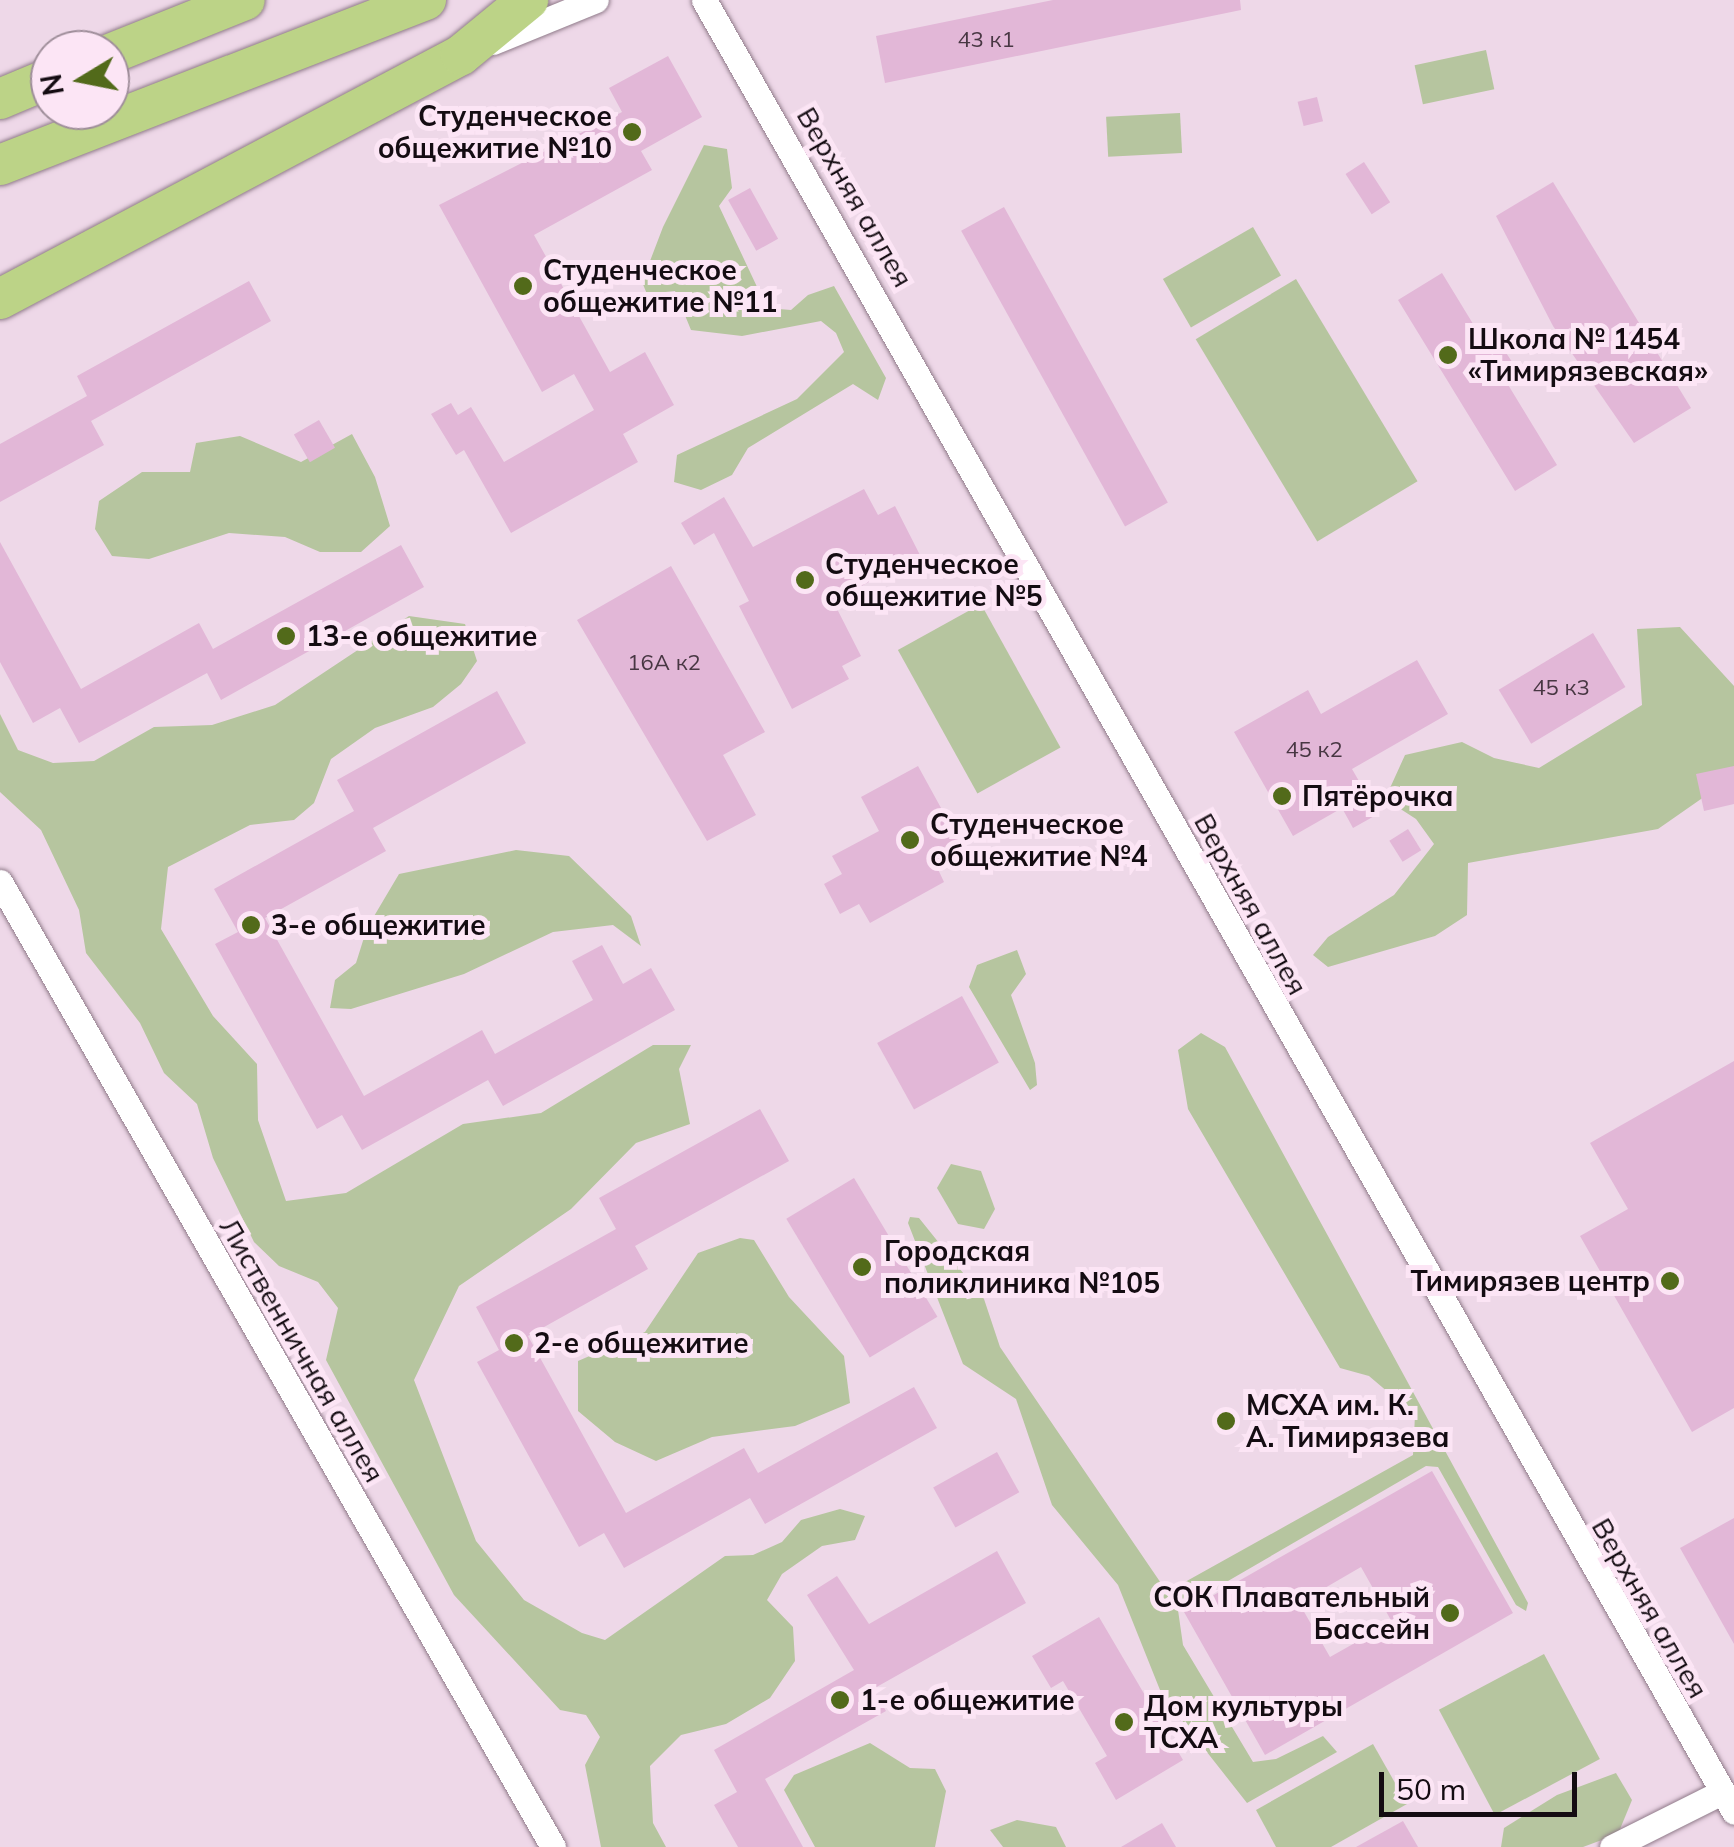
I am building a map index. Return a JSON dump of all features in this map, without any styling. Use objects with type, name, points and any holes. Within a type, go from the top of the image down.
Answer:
[{"type":"main road","points":[[130,46],[245,0]]},
{"type":"main road","points":[[0,165],[102,122],[426,0]]},
{"type":"main road","points":[[0,299],[461,56],[528,0]]},
{"type":"main road","points":[[0,99],[30,86]]},
{"type":"street","points":[[461,56],[596,0]]},
{"type":"street","name":"Верхняя аллея","points":[[704,0],[719,11],[1728,1802]]},
{"type":"street","name":"Лиственничная аллея","points":[[0,882],[553,1847]]},
{"type":"street","points":[[1612,1847],[1728,1802]]},
{"type":"green space","points":[[1486,50],[1494,89],[1423,104],[1415,65]]},
{"type":"green space","points":[[1180,113],[1182,153],[1108,157],[1106,117]]},
{"type":"green space","points":[[704,145],[727,149],[732,188],[719,206],[767,308],[791,310],[808,295],[834,286],[886,378],[878,400],[853,384],[748,448],[732,475],[701,490],[674,482],[677,455],[797,399],[844,352],[836,333],[821,321],[742,336],[691,330],[675,291],[647,294],[642,282],[663,227]]},
{"type":"green space","points":[[1253,227],[1281,275],[1191,327],[1163,279]]},
{"type":"green space","points":[[1296,279],[1418,481],[1317,542],[1196,339]]},
{"type":"green space","points":[[352,434],[375,477],[390,526],[361,552],[320,552],[285,537],[229,533],[149,559],[112,556],[95,529],[99,501],[142,472],[190,472],[196,443],[240,436],[301,462]]},
{"type":"green space","points":[[981,604],[1061,747],[977,793],[898,650]]},
{"type":"green space","points":[[409,616],[465,624],[477,661],[461,684],[433,707],[375,728],[331,759],[314,803],[294,820],[250,825],[168,867],[161,929],[213,1016],[257,1064],[258,1120],[286,1201],[346,1193],[463,1124],[541,1113],[653,1045],[691,1045],[679,1069],[690,1124],[636,1143],[571,1209],[459,1286],[414,1380],[476,1541],[524,1600],[582,1633],[605,1640],[725,1556],[753,1555],[782,1542],[801,1520],[840,1509],[865,1516],[855,1540],[822,1546],[782,1574],[767,1600],[793,1627],[795,1661],[770,1698],[726,1724],[681,1735],[650,1766],[653,1823],[666,1847],[601,1847],[585,1765],[600,1737],[586,1715],[560,1710],[454,1595],[326,1360],[338,1308],[318,1282],[279,1266],[254,1242],[213,1158],[197,1104],[164,1073],[140,1023],[86,953],[79,910],[41,830],[0,792],[0,714],[18,750],[53,763],[94,761],[154,727],[212,725],[275,705]]},
{"type":"green space","points":[[1680,627],[1734,686],[1734,776],[1658,829],[1468,863],[1467,915],[1435,936],[1328,967],[1313,955],[1328,937],[1394,895],[1434,844],[1416,819],[1385,799],[1405,755],[1462,742],[1494,758],[1539,768],[1642,705],[1637,629]]},
{"type":"green space","points":[[516,850],[569,856],[631,916],[641,946],[613,925],[553,932],[464,974],[351,1009],[330,1008],[335,980],[356,963],[367,928],[399,874]]},
{"type":"green space","points":[[1017,950],[1026,974],[1011,995],[1035,1063],[1037,1085],[1030,1090],[969,987],[977,965]]},
{"type":"green space","points":[[1201,1033],[1225,1047],[1528,1603],[1526,1611],[1516,1605],[1438,1467],[1426,1466],[1178,1610],[1183,1645],[1253,1762],[1276,1759],[1323,1736],[1337,1752],[1247,1803],[1162,1695],[1118,1585],[1052,1505],[1016,1399],[963,1364],[908,1223],[910,1217],[919,1218],[984,1299],[1000,1347],[1167,1592],[1413,1455],[1415,1415],[1369,1376],[1340,1368],[1188,1109],[1178,1050]]},
{"type":"green space","points":[[951,1164],[981,1171],[995,1209],[984,1229],[958,1224],[937,1188]]},
{"type":"green space","points":[[740,1238],[754,1240],[789,1297],[844,1356],[850,1403],[795,1426],[712,1437],[656,1461],[615,1442],[578,1411],[578,1361],[645,1332],[698,1253]]},
{"type":"green space","points":[[1544,1654],[1600,1759],[1495,1815],[1439,1710]]},
{"type":"green space","points":[[870,1743],[910,1768],[935,1769],[946,1791],[935,1847],[815,1847],[784,1790],[794,1775]]},
{"type":"green space","points":[[1373,1744],[1407,1804],[1331,1847],[1276,1847],[1256,1810]]},
{"type":"green space","points":[[1616,1773],[1632,1800],[1618,1834],[1583,1847],[1501,1847],[1504,1828],[1557,1795]]},
{"type":"green space","points":[[1017,1820],[1056,1827],[1066,1847],[1003,1847],[990,1830]]},
{"type":"building","points":[[1053,0],[1240,0],[1241,10],[885,83],[876,36]]},
{"type":"building","points":[[668,56],[702,117],[641,151],[652,170],[534,235],[610,372],[645,352],[674,405],[623,434],[638,462],[511,533],[464,450],[456,455],[431,414],[451,403],[458,415],[471,407],[504,462],[594,410],[574,374],[542,392],[439,205],[622,112],[609,88]]},
{"type":"building","points":[[1317,97],[1323,121],[1304,126],[1298,102]]},
{"type":"building","points":[[1364,162],[1390,202],[1372,214],[1346,174]]},
{"type":"building","points":[[1553,182],[1691,408],[1634,443],[1553,326],[1496,216]]},
{"type":"building","points":[[750,188],[778,239],[756,251],[728,200]]},
{"type":"building","points":[[1004,207],[1168,503],[1125,526],[961,231]]},
{"type":"building","points":[[1442,273],[1492,355],[1503,348],[1514,365],[1520,376],[1507,383],[1557,465],[1515,491],[1398,300]]},
{"type":"building","points":[[249,281],[271,321],[91,421],[104,445],[0,502],[0,444],[87,396],[77,376]]},
{"type":"building","points":[[319,420],[335,448],[310,462],[294,434]]},
{"type":"building","name":"Студенческое общежитие №5","points":[[864,489],[878,515],[895,506],[920,555],[833,601],[861,656],[842,666],[849,679],[792,709],[739,606],[749,601],[714,533],[694,545],[681,523],[724,497],[753,547]]},
{"type":"building","name":"13-е общежитие","points":[[0,542],[81,689],[199,623],[213,649],[401,545],[424,587],[221,700],[207,673],[79,743],[60,708],[33,723],[0,662]]},
{"type":"building","points":[[671,566],[765,732],[723,755],[756,815],[707,841],[577,620]]},
{"type":"building","points":[[1593,633],[1625,687],[1531,744],[1499,690]]},
{"type":"building","points":[[1417,660],[1448,714],[1352,769],[1378,814],[1353,828],[1342,808],[1293,836],[1234,732],[1308,690],[1321,714]]},
{"type":"building","name":"3-е общежитие","points":[[497,691],[526,743],[373,828],[386,851],[265,918],[364,1096],[482,1030],[495,1054],[593,1000],[572,961],[602,945],[623,984],[651,968],[675,1010],[503,1106],[488,1080],[362,1150],[342,1115],[317,1129],[215,944],[238,932],[214,889],[354,811],[337,780]]},
{"type":"building","name":"Студенческое общежитие №4","points":[[918,766],[963,848],[935,863],[944,882],[870,923],[859,904],[840,914],[824,884],[842,874],[832,856],[879,831],[861,797]]},
{"type":"building","points":[[1734,766],[1734,804],[1704,811],[1696,774]]},
{"type":"building","points":[[1408,829],[1421,850],[1403,862],[1389,841]]},
{"type":"building","points":[[962,996],[999,1062],[914,1109],[877,1043]]},
{"type":"building","name":"Тимирязев центр","points":[[1734,1061],[1734,1408],[1692,1432],[1580,1236],[1628,1209],[1590,1143]]},
{"type":"building","name":"2-е общежитие","points":[[760,1109],[789,1161],[635,1246],[648,1269],[528,1336],[626,1513],[744,1448],[758,1473],[914,1387],[937,1428],[765,1524],[750,1498],[624,1568],[604,1533],[579,1547],[477,1362],[499,1350],[476,1307],[616,1229],[599,1198]]},
{"type":"building","name":"Городская поликлиника №105","points":[[854,1178],[937,1317],[870,1358],[786,1219]]},
{"type":"building","points":[[997,1452],[1019,1492],[955,1528],[933,1487]]},
{"type":"building","name":"СОК Плавательный Бассейн","points":[[1432,1471],[1513,1613],[1265,1755],[1184,1612]],"holes":[[[1361,1567],[1392,1622],[1330,1657],[1299,1603]]]},
{"type":"building","points":[[1734,1518],[1734,1644],[1680,1548]]},
{"type":"building","name":"1-е общежитие","points":[[997,1551],[1026,1603],[873,1689],[886,1711],[765,1779],[803,1847],[738,1847],[714,1805],[737,1792],[714,1750],[854,1670],[807,1595],[837,1576],[869,1624]]},
{"type":"building","name":"Дом культуры ТСХА","points":[[1099,1617],[1183,1760],[1116,1800],[1095,1763],[1107,1756],[1063,1681],[1051,1688],[1032,1656]]},
{"type":"building","points":[[1403,1821],[1418,1847],[1356,1847]]},
{"type":"building","points":[[1162,1823],[1176,1847],[1121,1847]]},
{"type":"place","name":"Студенческое общежитие №10","points":[[632,132]]},
{"type":"place","name":"Студенческое общежитие №11","points":[[523,286]]},
{"type":"place","name":"Школа № 1454 «Тимирязевская»","points":[[1448,355]]},
{"type":"place","name":"Студенческое общежитие №5","points":[[805,580]]},
{"type":"place","name":"13-е общежитие","points":[[286,636]]},
{"type":"place","name":"Пятёрочка","points":[[1282,796]]},
{"type":"place","name":"Студенческое общежитие №4","points":[[910,840]]},
{"type":"place","name":"3-е общежитие","points":[[251,925]]},
{"type":"place","name":"Городская поликлиника №105","points":[[862,1267]]},
{"type":"place","name":"Тимирязев центр","points":[[1670,1281]]},
{"type":"place","name":"2-е общежитие","points":[[514,1343]]},
{"type":"place","name":"МСХА им. К. А. Тимирязева","points":[[1226,1421]]},
{"type":"place","name":"СОК Плавательный Бассейн","points":[[1450,1613]]},
{"type":"place","name":"1-е общежитие","points":[[840,1700]]},
{"type":"place","name":"Дом культуры ТСХА","points":[[1124,1722]]}]
